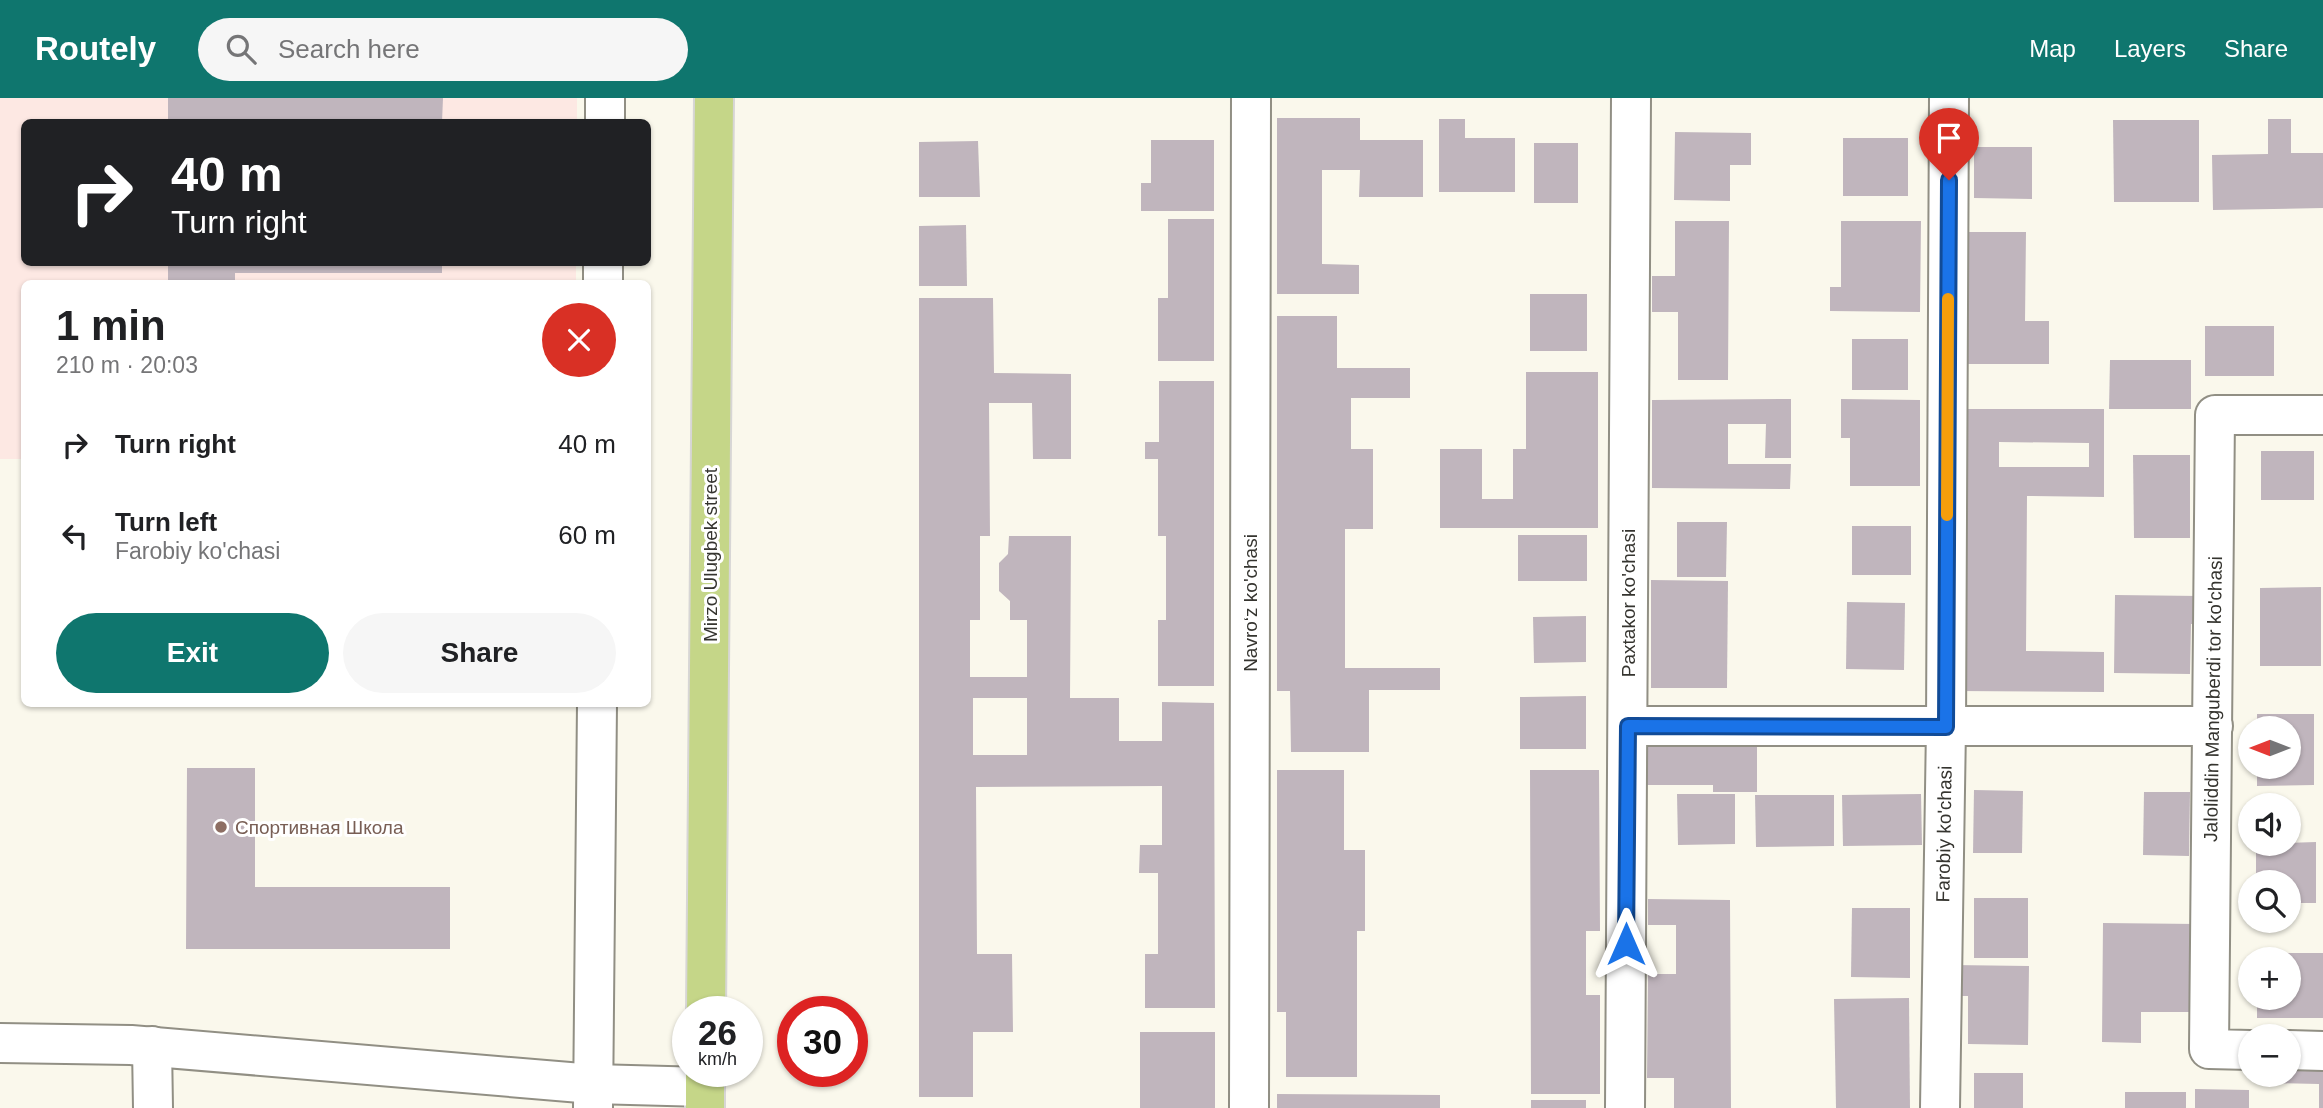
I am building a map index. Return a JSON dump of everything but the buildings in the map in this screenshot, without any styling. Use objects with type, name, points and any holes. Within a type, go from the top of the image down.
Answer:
[{"type":"main road","name":"Mirzo Ulugbek street","points":[[706,996],[714,98]]},
{"type":"street","points":[[605,98],[605,119]]},
{"type":"street","name":"Navro‘z ko'chasi","points":[[1249,1108],[1251,98]]},
{"type":"street","name":"Paxtakor ko'chasi","points":[[1625,1108],[1630,98]]},
{"type":"street","name":"Farobiy ko'chasi","points":[[1940,1108],[1946,727],[1949,98]]},
{"type":"street","name":"Jaloliddin Manguberdi tor ko'chasi","points":[[2238,1050],[2209,1049],[2215,415],[2323,415]]},
{"type":"street","points":[[593,1096],[597,707]]},
{"type":"street","points":[[1628,726],[2213,726]]},
{"type":"street","points":[[0,1043],[152,1046],[593,1096],[705,1089]]},
{"type":"street","points":[[152,1046],[153,1108]]},
{"type":"street","points":[[2301,1050],[2323,1051]]},
{"type":"shaded area","points":[[0,98],[577,98],[577,119],[21,119],[21,266],[576,266],[576,280],[21,280],[21,459],[0,459]]},
{"type":"slow traffic","points":[[1947,515],[1948,299]]},
{"type":"place","name":"Спортивная Школа","points":[[221,827]]},
{"type":"route","points":[[1626,944],[1628,726],[1946,727],[1949,180]]}]
